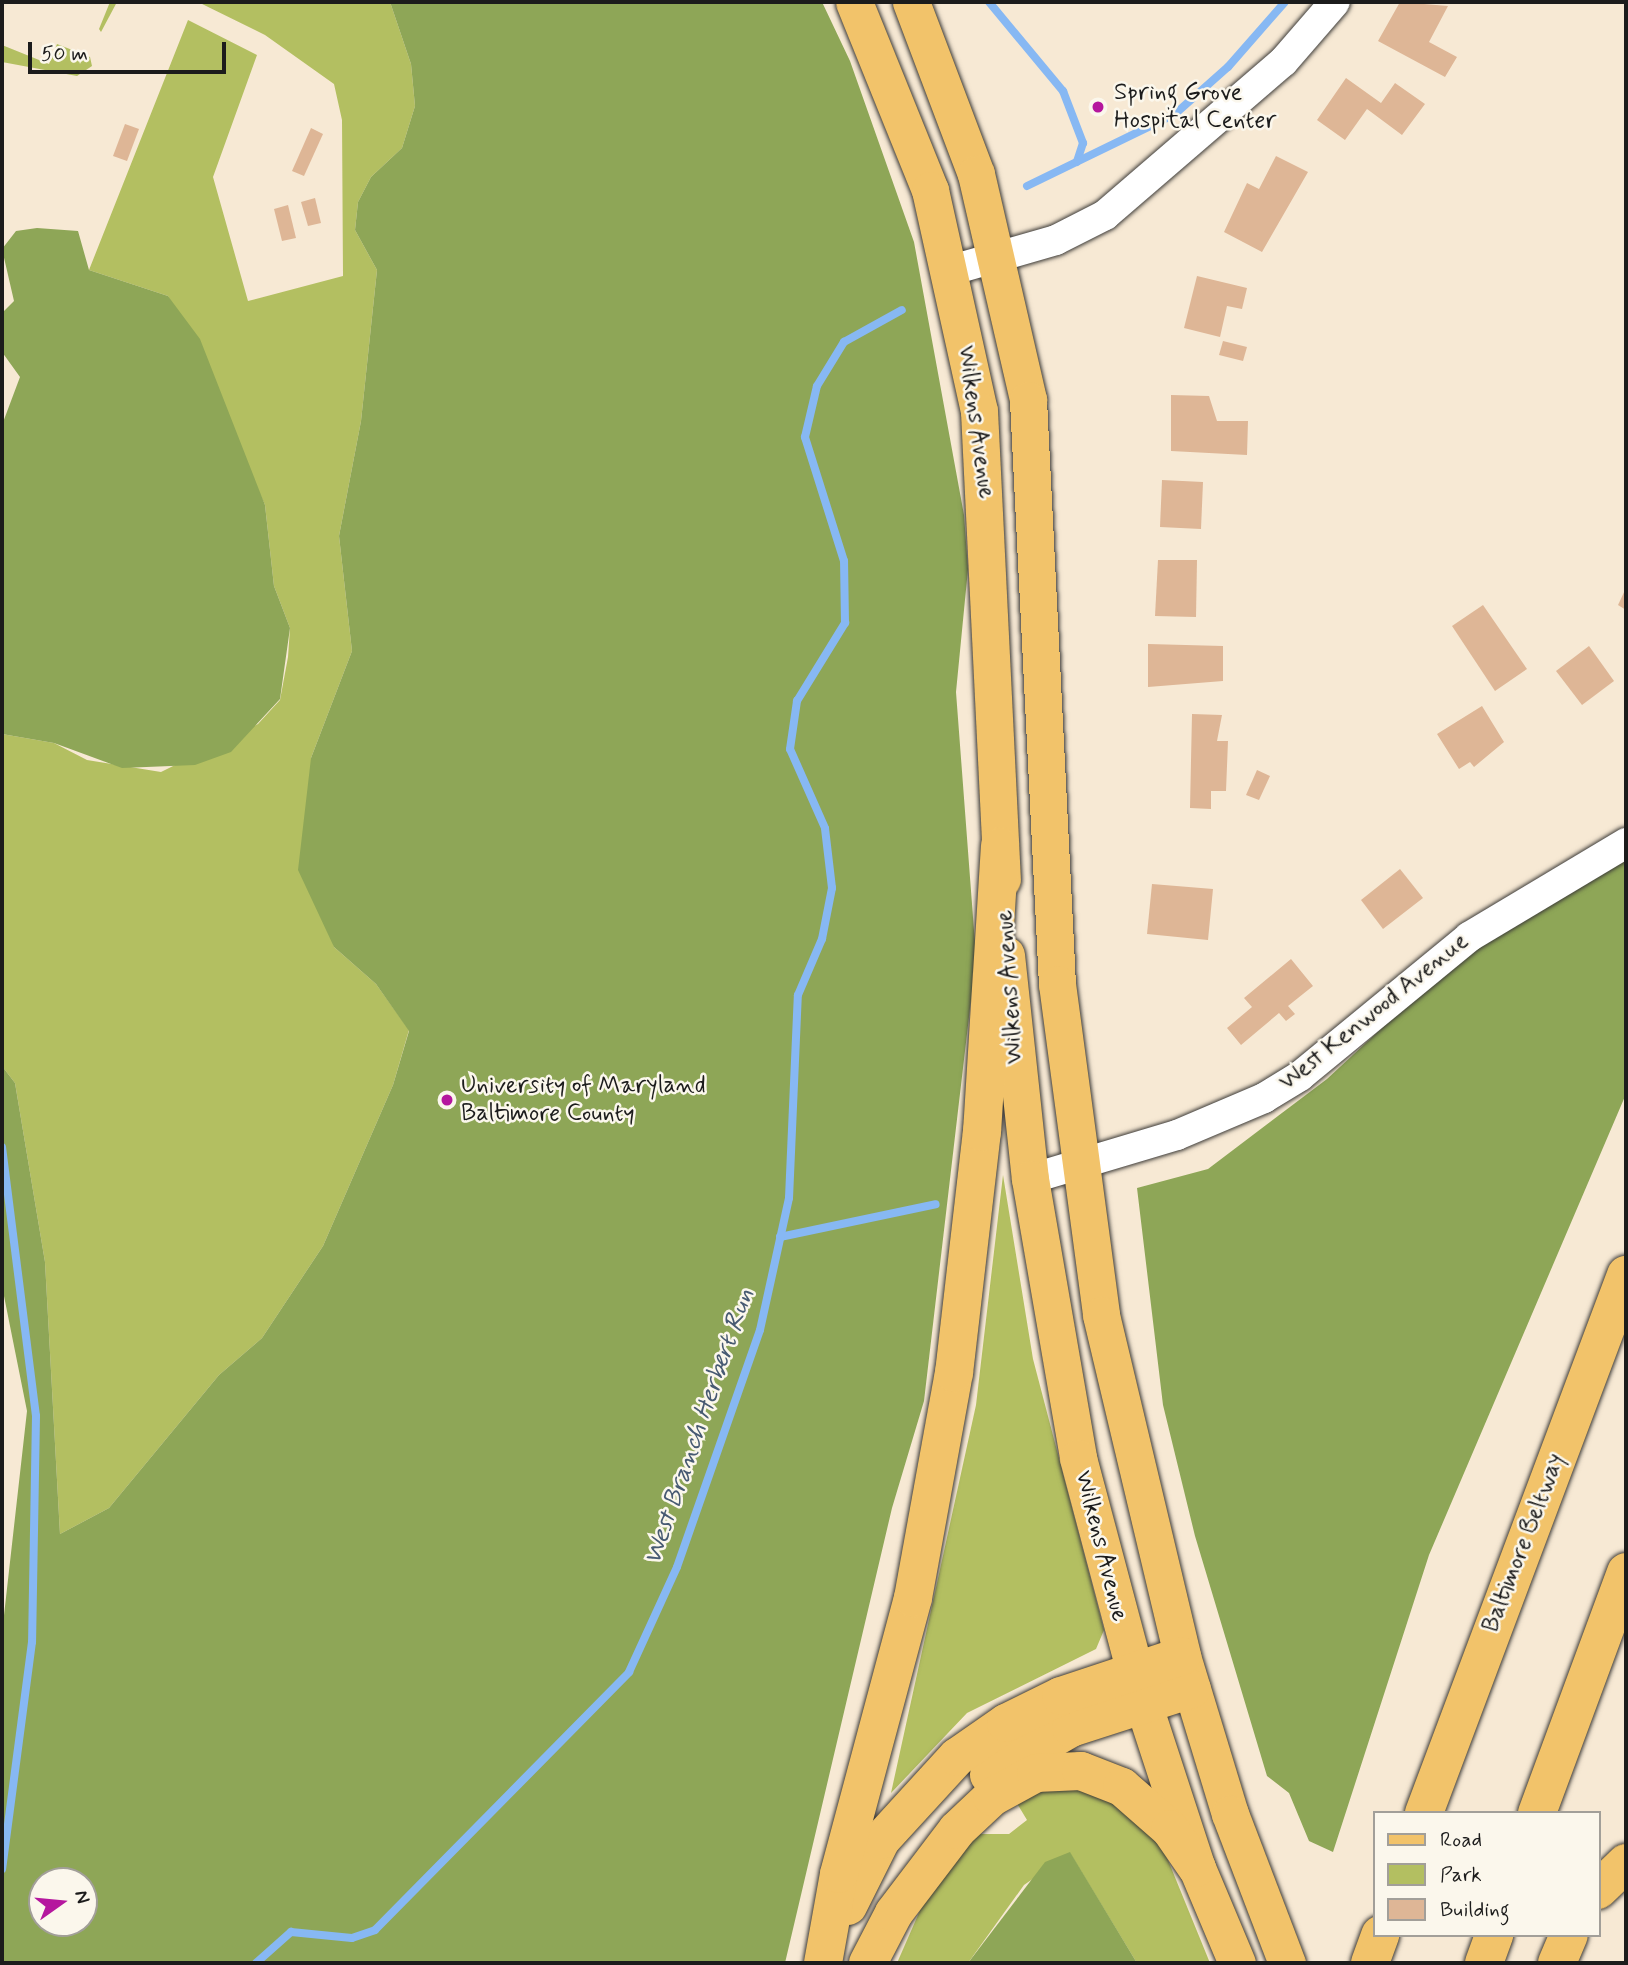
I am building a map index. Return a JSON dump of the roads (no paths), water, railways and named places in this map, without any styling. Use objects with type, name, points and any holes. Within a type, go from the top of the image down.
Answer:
[{"type":"highway","points":[[822,1963],[838,1874],[914,1598],[952,1386],[982,1132],[1000,847]]},
{"type":"highway","name":"Baltimore Beltway","points":[[1425,1811],[1626,1275]]},
{"type":"highway","points":[[1538,1811],[1626,1572]]},
{"type":"highway","points":[[828,1963],[852,1894],[881,1840],[957,1757],[1006,1723],[1187,1672]]},
{"type":"highway","points":[[860,1963],[880,1908],[939,1819],[1024,1751],[1138,1687]]},
{"type":"highway","points":[[868,1963],[894,1913],[957,1830],[992,1797],[1036,1773],[1081,1771],[1122,1787],[1170,1829],[1197,1868]]},
{"type":"highway","points":[[1600,1888],[1626,1863]]},
{"type":"highway","points":[[1370,1963],[1379,1937]]},
{"type":"highway","points":[[1484,1963],[1493,1937]]},
{"type":"highway","points":[[1557,1963],[1568,1937]]},
{"type":"main road","name":"Wilkens Avenue","points":[[854,2],[921,164],[951,270],[979,411],[988,500],[1000,847],[1008,990],[1030,1179],[1079,1458],[1138,1687],[1197,1868],[1237,1963]]},
{"type":"main road","name":"Wilkens Avenue","points":[[911,2],[976,174],[999,257],[1029,414],[1057,984],[1077,1167],[1128,1447],[1187,1672],[1287,1963]]},
{"type":"street","points":[[951,270],[1056,240],[1105,215],[1283,62],[1335,2]]},
{"type":"street","name":"West Kenwood Avenue","points":[[1030,1179],[1077,1167],[1223,1119],[1264,1097],[1300,1076],[1469,937],[1626,843]]},
{"type":"waterway","points":[[989,2],[1063,91],[1083,143],[1077,162]]},
{"type":"waterway","name":"West Branch Herbert Run","points":[[1027,186],[1175,114],[1228,67],[1285,2]]},
{"type":"waterway","name":"West Branch Herbert Run","points":[[256,1963],[291,1932],[352,1938],[375,1930],[629,1672],[677,1567],[760,1330],[789,1198],[798,995],[822,939],[832,888],[825,828],[790,749],[797,701],[845,623],[844,561],[805,437],[817,386],[844,342],[902,310]]},
{"type":"waterway","points":[[2,1147],[36,1416],[32,1642],[2,1869]]},
{"type":"waterway","points":[[780,1237],[936,1204]]},
{"type":"place","name":"Spring Grove Hospital Center","points":[[1098,107]]},
{"type":"place","name":"University of Maryland Baltimore County","points":[[447,1100]]}]
